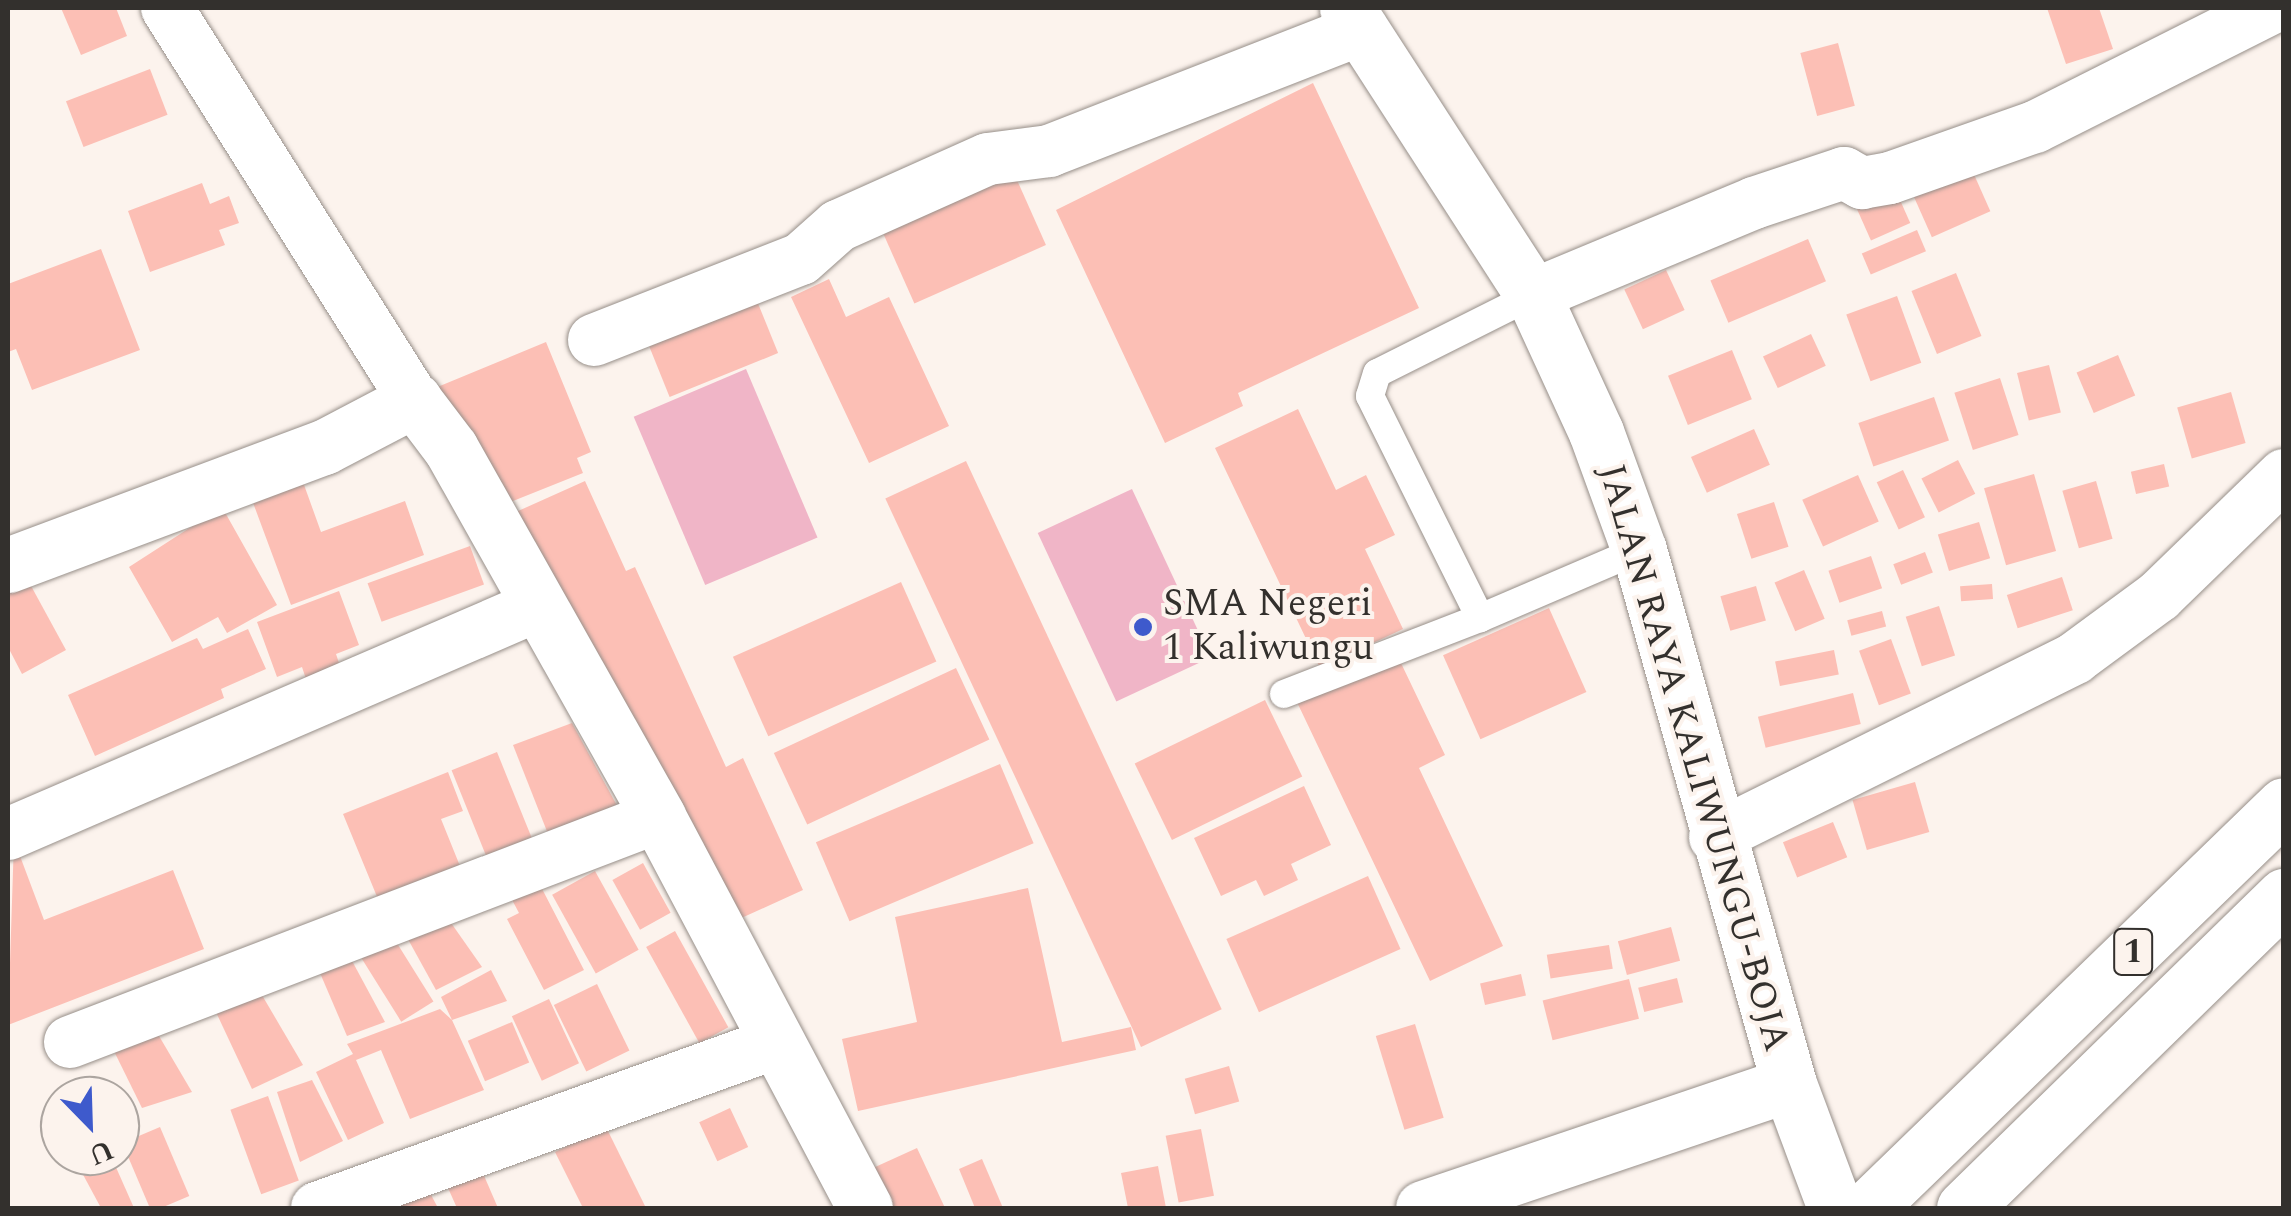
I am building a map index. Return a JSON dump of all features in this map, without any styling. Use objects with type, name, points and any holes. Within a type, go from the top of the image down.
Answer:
[{"type":"main road","name":"JALAN RAYA KALIWUNGU-BOJA","points":[[1355,18],[1533,295],[1639,550],[1714,837],[1788,1084],[1836,1208]]},
{"type":"main road","points":[[8,565],[324,447],[414,400],[658,817],[865,1208]]},
{"type":"main road","name":"1","points":[[1868,1208],[2284,805]]},
{"type":"main road","name":"1","points":[[1964,1208],[2284,896]]},
{"type":"main road","points":[[1423,1208],[1788,1084]]},
{"type":"street","points":[[167,8],[414,400]]},
{"type":"street","points":[[1533,295],[1754,203],[1844,173],[1862,183],[1890,178],[2035,127],[2272,8]]},
{"type":"street","points":[[594,340],[801,259],[838,226],[988,159],[1048,150],[1355,18]]},
{"type":"street","points":[[1714,837],[2075,658],[2159,596],[2284,475]]},
{"type":"street","points":[[8,834],[537,606]]},
{"type":"street","points":[[70,1042],[658,817]]},
{"type":"street","points":[[317,1208],[778,1042]]},
{"type":"lane","points":[[1480,618],[1369,385],[1533,295]]},
{"type":"lane","points":[[1284,694],[1480,618],[1639,550]]},
{"type":"shaded area","points":[[746,369],[818,537],[705,585],[634,417]]},
{"type":"shaded area","points":[[1132,489],[1211,658],[1116,702],[1038,533]]},
{"type":"building","points":[[61,8],[116,8],[127,36],[81,55]]},
{"type":"building","points":[[2047,8],[2099,8],[2113,49],[2066,64]]},
{"type":"building","points":[[1838,43],[1855,106],[1817,116],[1800,53]]},
{"type":"building","points":[[150,69],[168,115],[84,147],[66,101]]},
{"type":"building","points":[[1313,83],[1419,308],[1238,393],[1243,406],[1165,443],[1056,210]]},
{"type":"building","points":[[1968,161],[1990,211],[1932,237],[1910,187]]},
{"type":"building","points":[[1013,171],[1046,245],[914,304],[881,230]]},
{"type":"building","points":[[202,183],[210,204],[229,196],[239,223],[219,230],[225,245],[150,272],[128,211]]},
{"type":"building","points":[[1896,191],[1910,223],[1871,240],[1857,208]]},
{"type":"building","points":[[1917,230],[1926,251],[1871,275],[1862,253]]},
{"type":"building","points":[[1808,239],[1826,281],[1728,323],[1710,280]]},
{"type":"building","points":[[101,249],[140,350],[32,390],[16,349],[8,352],[8,284]]},
{"type":"building","points":[[1666,270],[1685,310],[1643,329],[1624,289]]},
{"type":"building","points":[[1956,273],[1981,336],[1937,354],[1911,291]]},
{"type":"building","points":[[829,279],[846,317],[889,297],[949,426],[869,463],[791,297]]},
{"type":"building","points":[[753,291],[778,353],[670,397],[645,335]]},
{"type":"building","points":[[1897,296],[1921,363],[1871,381],[1846,314]]},
{"type":"building","points":[[1811,334],[1826,366],[1778,388],[1763,356]]},
{"type":"building","points":[[546,342],[591,452],[577,458],[583,473],[508,503],[435,388]]},
{"type":"building","points":[[1732,350],[1752,399],[1688,425],[1668,376]]},
{"type":"building","points":[[2118,355],[2135,396],[2094,413],[2077,373]]},
{"type":"building","points":[[2049,365],[2061,413],[2029,421],[2017,373]]},
{"type":"building","points":[[2000,378],[2019,435],[1973,450],[1954,393]]},
{"type":"building","points":[[2231,392],[2246,443],[2192,458],[2177,407]]},
{"type":"building","points":[[1934,397],[1949,440],[1873,467],[1858,423]]},
{"type":"building","points":[[1298,409],[1336,490],[1366,475],[1395,535],[1365,549],[1403,629],[1320,668],[1215,448]]},
{"type":"building","points":[[1754,429],[1770,465],[1707,493],[1691,457]]},
{"type":"building","points":[[1958,460],[1975,494],[1939,512],[1921,479]]},
{"type":"building","points":[[966,461],[1222,1009],[1141,1047],[885,499]]},
{"type":"building","points":[[2164,464],[2169,486],[2136,494],[2131,472]]},
{"type":"building","points":[[1903,470],[1925,517],[1899,529],[1877,482]]},
{"type":"building","points":[[2034,474],[2056,551],[2006,565],[1984,488]]},
{"type":"building","points":[[1858,475],[1879,522],[1823,546],[1802,500]]},
{"type":"building","points":[[585,481],[626,571],[635,567],[726,767],[743,758],[803,890],[726,925],[507,516]]},
{"type":"building","points":[[2096,481],[2113,539],[2079,548],[2062,491]]},
{"type":"building","points":[[303,482],[321,532],[405,501],[424,555],[291,605],[252,500]]},
{"type":"building","points":[[1774,502],[1789,547],[1751,559],[1737,514]]},
{"type":"building","points":[[222,507],[277,605],[227,633],[218,617],[172,642],[129,567]]},
{"type":"building","points":[[1979,522],[1990,558],[1949,571],[1938,535]]},
{"type":"building","points":[[470,546],[484,585],[382,622],[368,583]]},
{"type":"building","points":[[1925,552],[1933,573],[1901,585],[1893,564]]},
{"type":"building","points":[[1871,556],[1882,588],[1840,603],[1828,571]]},
{"type":"building","points":[[1804,570],[1825,619],[1795,631],[1775,583]]},
{"type":"building","points":[[24,573],[66,650],[22,674],[8,647],[8,583]]},
{"type":"building","points":[[2062,577],[2073,610],[2018,628],[2007,595]]},
{"type":"building","points":[[901,582],[936,661],[768,736],[733,657]]},
{"type":"building","points":[[1992,584],[1993,599],[1961,601],[1960,586]]},
{"type":"building","points":[[1756,586],[1766,621],[1730,631],[1720,596]]},
{"type":"building","points":[[339,591],[359,645],[336,654],[342,672],[308,685],[302,667],[277,677],[257,622]]},
{"type":"building","points":[[1939,606],[1955,655],[1922,666],[1906,617]]},
{"type":"building","points":[[1549,608],[1586,692],[1480,739],[1443,655]]},
{"type":"building","points":[[1882,611],[1886,626],[1851,636],[1847,620]]},
{"type":"building","points":[[248,629],[266,669],[221,689],[224,698],[95,756],[68,695],[197,638],[203,649]]},
{"type":"building","points":[[1891,639],[1911,694],[1879,705],[1859,651]]},
{"type":"building","points":[[1834,650],[1839,675],[1780,686],[1775,661]]},
{"type":"building","points":[[1400,661],[1445,755],[1419,768],[1503,946],[1430,981],[1295,698]]},
{"type":"building","points":[[956,668],[989,740],[807,825],[774,753]]},
{"type":"building","points":[[1853,693],[1861,724],[1766,748],[1758,717]]},
{"type":"building","points":[[1265,700],[1302,776],[1172,840],[1135,764]]},
{"type":"building","points":[[572,723],[620,811],[550,839],[513,745]]},
{"type":"building","points":[[497,752],[534,843],[488,861],[452,770]]},
{"type":"building","points":[[1000,764],[1034,843],[850,921],[816,842]]},
{"type":"building","points":[[448,772],[463,811],[441,819],[462,871],[380,904],[343,814]]},
{"type":"building","points":[[1915,782],[1929,832],[1867,850],[1853,800]]},
{"type":"building","points":[[1304,786],[1331,845],[1291,864],[1298,880],[1264,896],[1256,880],[1221,896],[1194,838]]},
{"type":"building","points":[[1833,822],[1847,857],[1797,877],[1783,842]]},
{"type":"building","points":[[14,840],[44,920],[173,870],[204,949],[8,1025]]},
{"type":"building","points":[[643,863],[671,913],[640,930],[612,880]]},
{"type":"building","points":[[595,871],[639,950],[596,973],[552,895]]},
{"type":"building","points":[[1368,876],[1401,949],[1259,1012],[1226,939]]},
{"type":"building","points":[[538,881],[584,970],[544,990],[507,919],[519,913],[510,896]]},
{"type":"building","points":[[1028,888],[1062,1042],[1131,1027],[1136,1050],[858,1111],[842,1039],[917,1022],[895,917]]},
{"type":"building","points":[[442,910],[482,967],[436,990],[404,932]]},
{"type":"building","points":[[1671,927],[1680,961],[1627,975],[1618,941]]},
{"type":"building","points":[[675,931],[728,1027],[699,1043],[646,947]]},
{"type":"building","points":[[390,932],[433,1002],[401,1022],[358,952]]},
{"type":"building","points":[[1609,945],[1613,969],[1551,979],[1547,955]]},
{"type":"building","points":[[351,959],[385,1022],[347,1036],[320,973]]},
{"type":"building","points":[[491,970],[507,1001],[452,1020],[441,997]]},
{"type":"building","points":[[1521,974],[1526,995],[1485,1005],[1480,983]]},
{"type":"building","points":[[1677,978],[1683,1002],[1644,1012],[1638,988]]},
{"type":"building","points":[[1629,979],[1639,1019],[1553,1040],[1543,1001]]},
{"type":"building","points":[[597,984],[629,1051],[586,1072],[554,1005]]},
{"type":"building","points":[[259,990],[303,1065],[252,1089],[215,1010]]},
{"type":"building","points":[[549,999],[579,1063],[542,1081],[512,1016]]},
{"type":"building","points":[[440,1009],[452,1020],[484,1090],[410,1119],[381,1050],[356,1060],[384,1123],[348,1140],[316,1072],[353,1054],[347,1044]]},
{"type":"building","points":[[149,1019],[192,1092],[142,1108],[140,1076],[126,1076],[108,1039]]},
{"type":"building","points":[[512,1022],[529,1063],[485,1081],[468,1041]]},
{"type":"building","points":[[1415,1024],[1444,1118],[1404,1130],[1376,1036]]},
{"type":"building","points":[[1229,1066],[1239,1102],[1195,1114],[1185,1079]]},
{"type":"building","points":[[312,1080],[343,1141],[300,1162],[277,1092]]},
{"type":"building","points":[[268,1096],[299,1181],[261,1194],[230,1110]]},
{"type":"building","points":[[730,1108],[748,1147],[717,1161],[699,1122]]},
{"type":"building","points":[[160,1127],[189,1196],[161,1208],[150,1208],[136,1176],[140,1176],[140,1135]]},
{"type":"building","points":[[606,1127],[646,1208],[583,1208],[555,1152]]},
{"type":"building","points":[[1201,1129],[1214,1196],[1179,1203],[1166,1136]]},
{"type":"building","points":[[917,1148],[945,1208],[891,1208],[873,1168]]},
{"type":"building","points":[[982,1159],[1003,1208],[975,1208],[959,1169]]},
{"type":"building","points":[[1158,1166],[1166,1208],[1128,1208],[1121,1173]]},
{"type":"building","points":[[482,1171],[498,1208],[457,1208],[448,1188]]},
{"type":"building","points":[[84,1176],[120,1176],[134,1208],[101,1208]]},
{"type":"building","points":[[429,1191],[438,1208],[396,1208]]},
{"type":"place","name":"SMA Negeri 1 Kaliwungu","points":[[1143,627]]}]
